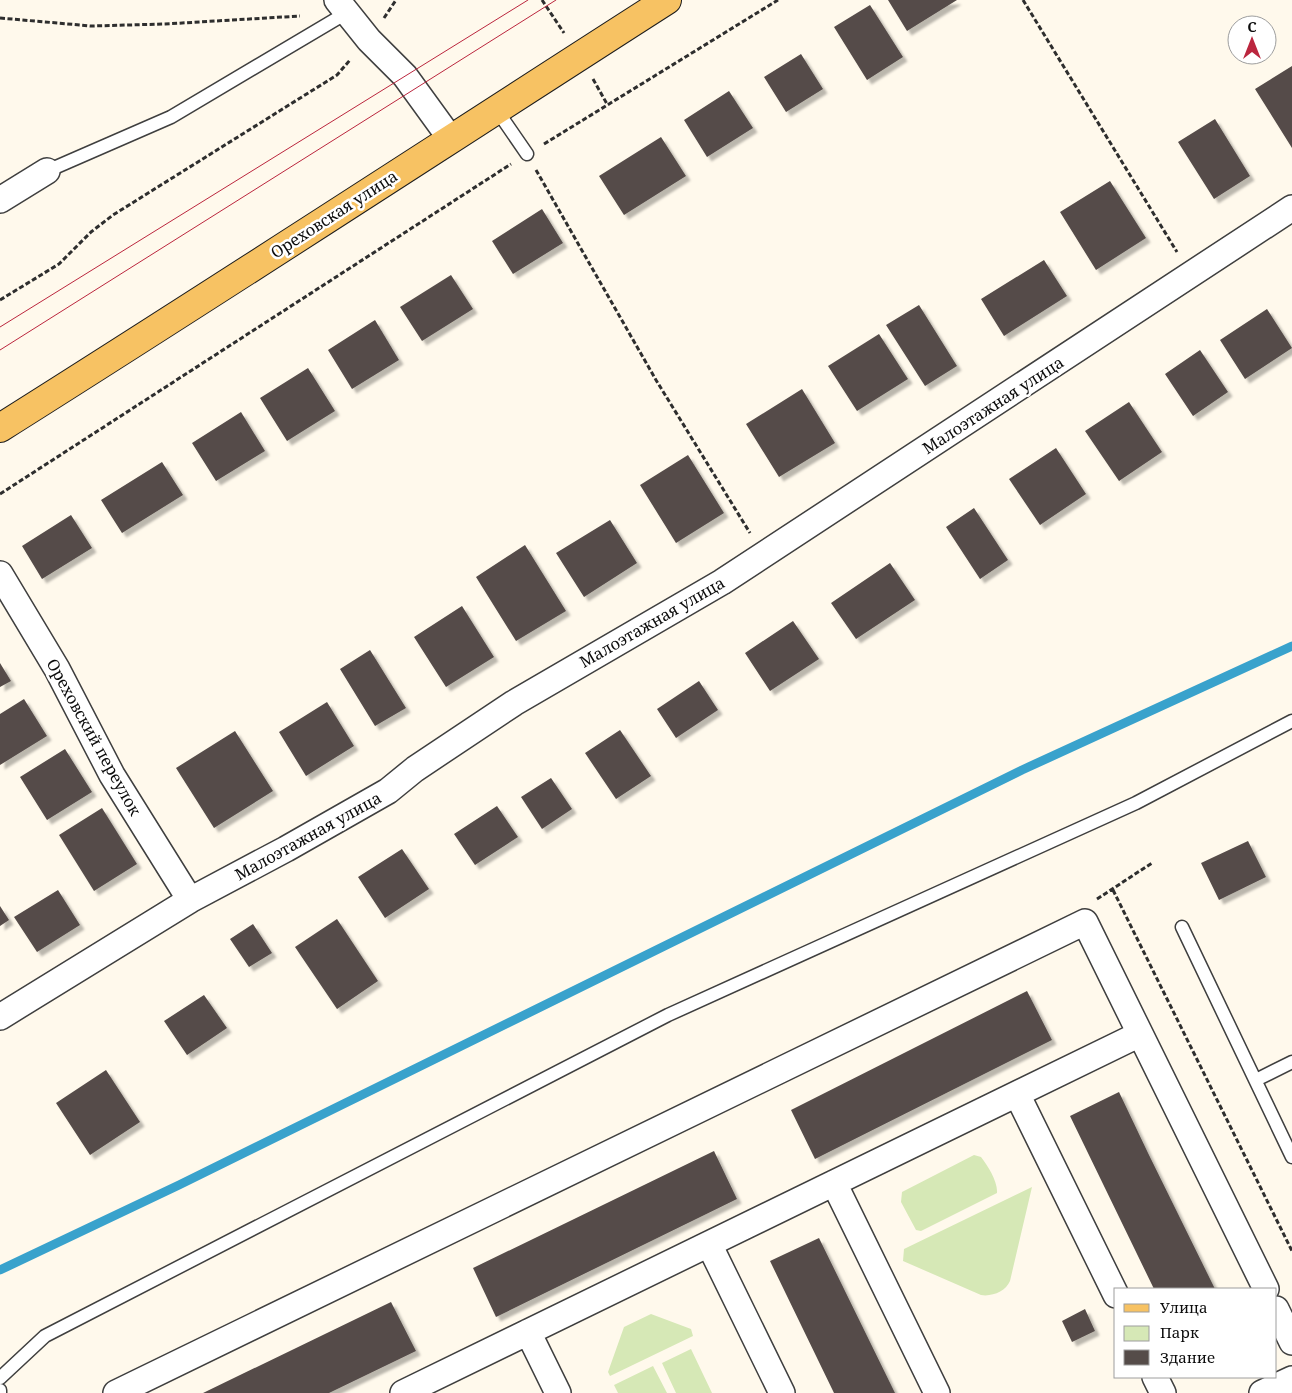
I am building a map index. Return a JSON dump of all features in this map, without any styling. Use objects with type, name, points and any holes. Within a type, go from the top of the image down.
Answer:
[{"type":"main road","name":"Ореховская улица","points":[[0,428],[188,310],[450,138],[667,0]]},
{"type":"street","points":[[342,6],[369,40],[405,76],[450,138]]},
{"type":"street","points":[[0,200],[47,171]]},
{"type":"street","name":"Малоэтажная улица","points":[[0,1017],[190,900],[286,850],[388,791],[415,769],[514,703],[722,582],[1192,276],[1292,208]]},
{"type":"street","name":"Ореховский переулок","points":[[0,574],[57,669],[112,775],[190,900]]},
{"type":"street","points":[[116,1393],[1085,922],[1266,1288]]},
{"type":"street","points":[[411,1391],[834,1182],[1140,1034]]},
{"type":"street","points":[[1017,1094],[1114,1291]]},
{"type":"street","points":[[834,1182],[937,1393]]},
{"type":"street","points":[[709,1244],[782,1393]]},
{"type":"street","points":[[1277,1311],[1292,1342]]},
{"type":"street","points":[[528,1332],[558,1393]]},
{"type":"street","points":[[1156,1378],[1163,1393]]},
{"type":"street","points":[[1262,1393],[1292,1379]]},
{"type":"lane","points":[[47,171],[171,116],[342,6]]},
{"type":"lane","points":[[496,109],[527,154]]},
{"type":"lane","points":[[0,1378],[45,1336],[659,1019],[1136,803],[1292,721]]},
{"type":"lane","points":[[1182,927],[1292,1157]]},
{"type":"lane","points":[[1256,1080],[1292,1062]]},
{"type":"path","points":[[0,494],[527,154],[778,0]]},
{"type":"path","points":[[1022,0],[1192,276]]},
{"type":"path","points":[[0,18],[110,25],[165,24],[342,6]]},
{"type":"path","points":[[0,300],[59,264],[91,232],[113,214],[337,74],[369,40]]},
{"type":"path","points":[[527,154],[656,380],[763,555]]},
{"type":"path","points":[[1085,922],[1097,898],[1113,890],[1152,864]]},
{"type":"path","points":[[1113,890],[1292,1251]]},
{"type":"green space","points":[[974,1155],[981,1157],[989,1169],[996,1184],[997,1193],[921,1231],[916,1230],[901,1202],[902,1192]]},
{"type":"green space","points":[[1032,1187],[1010,1281],[1002,1290],[990,1295],[981,1295],[903,1261],[904,1249]]},
{"type":"green space","points":[[651,1314],[691,1329],[693,1336],[610,1376],[608,1372],[624,1327]]},
{"type":"green space","points":[[691,1349],[712,1393],[676,1393],[662,1363]]},
{"type":"green space","points":[[653,1366],[667,1393],[618,1393],[614,1385]]},
{"type":"building","points":[[888,0],[957,0],[907,31]]},
{"type":"building","points":[[870,5],[903,57],[867,80],[834,27]]},
{"type":"building","points":[[801,54],[823,89],[786,112],[764,77]]},
{"type":"building","points":[[1292,66],[1292,148],[1255,89]]},
{"type":"building","points":[[729,91],[753,128],[707,157],[684,120]]},
{"type":"building","points":[[1215,119],[1250,176],[1214,199],[1178,142]]},
{"type":"building","points":[[661,137],[686,176],[624,215],[599,176]]},
{"type":"building","points":[[1110,181],[1146,238],[1096,270],[1060,212]]},
{"type":"building","points":[[542,209],[563,243],[513,274],[492,241]]},
{"type":"building","points":[[1044,260],[1067,296],[1004,336],[981,299]]},
{"type":"building","points":[[451,275],[473,309],[422,341],[400,307]]},
{"type":"building","points":[[919,305],[957,366],[925,386],[886,325]]},
{"type":"building","points":[[1267,309],[1292,348],[1245,379],[1220,340]]},
{"type":"building","points":[[375,320],[399,360],[352,389],[328,350]]},
{"type":"building","points":[[879,334],[908,379],[857,411],[828,366]]},
{"type":"building","points":[[1200,350],[1228,392],[1193,416],[1165,374]]},
{"type":"building","points":[[308,368],[335,411],[287,441],[260,398]]},
{"type":"building","points":[[802,389],[835,443],[779,477],[746,424]]},
{"type":"building","points":[[1129,402],[1162,452],[1119,481],[1085,431]]},
{"type":"building","points":[[241,412],[265,451],[216,481],[192,443]]},
{"type":"building","points":[[1056,448],[1086,494],[1040,525],[1009,479]]},
{"type":"building","points":[[688,455],[724,513],[676,543],[640,485]]},
{"type":"building","points":[[162,462],[183,495],[122,533],[101,500]]},
{"type":"building","points":[[974,508],[1008,560],[980,579],[946,527]]},
{"type":"building","points":[[71,515],[92,548],[42,579],[22,546]]},
{"type":"building","points":[[610,520],[637,563],[584,597],[556,553]]},
{"type":"building","points":[[525,545],[566,611],[516,641],[476,577]]},
{"type":"building","points":[[890,563],[915,600],[856,639],[831,603]]},
{"type":"building","points":[[462,606],[494,657],[446,687],[414,637]]},
{"type":"building","points":[[793,621],[819,659],[770,691],[745,653]]},
{"type":"building","points":[[370,650],[406,708],[375,726],[340,669]]},
{"type":"building","points":[[0,663],[11,681],[0,687]]},
{"type":"building","points":[[699,681],[718,710],[676,738],[657,709]]},
{"type":"building","points":[[24,699],[47,736],[0,765],[0,714]]},
{"type":"building","points":[[327,702],[354,746],[306,776],[279,732]]},
{"type":"building","points":[[620,730],[651,776],[616,799],[585,753]]},
{"type":"building","points":[[235,731],[273,791],[214,828],[176,768]]},
{"type":"building","points":[[65,749],[92,792],[47,820],[20,777]]},
{"type":"building","points":[[551,778],[572,809],[542,829],[521,797]]},
{"type":"building","points":[[497,806],[518,837],[475,865],[454,834]]},
{"type":"building","points":[[102,808],[137,864],[94,891],[59,835]]},
{"type":"building","points":[[1248,841],[1266,877],[1219,900],[1201,863]]},
{"type":"building","points":[[402,849],[429,889],[385,918],[358,877]]},
{"type":"building","points":[[58,890],[80,925],[37,952],[14,917]]},
{"type":"building","points":[[0,906],[9,920],[0,926]]},
{"type":"building","points":[[337,919],[378,981],[337,1009],[295,947]]},
{"type":"building","points":[[253,924],[272,953],[249,967],[230,939]]},
{"type":"building","points":[[1027,991],[1052,1040],[815,1159],[791,1110]]},
{"type":"building","points":[[204,995],[227,1028],[187,1055],[164,1021]]},
{"type":"building","points":[[106,1070],[140,1122],[90,1155],[56,1103]]},
{"type":"building","points":[[1119,1092],[1215,1288],[1154,1288],[1070,1116]]},
{"type":"building","points":[[714,1151],[737,1199],[496,1317],[473,1268]]},
{"type":"building","points":[[819,1238],[895,1393],[834,1393],[770,1261]]},
{"type":"building","points":[[391,1302],[416,1351],[329,1393],[203,1393]]},
{"type":"building","points":[[1085,1309],[1095,1331],[1072,1342],[1062,1321]]},
{"type":"waterway","points":[[0,1270],[179,1185],[1022,770],[1292,646]]},
{"type":"tram line","points":[[0,327],[528,0]]},
{"type":"tram line","points":[[0,350],[556,0]]}]
